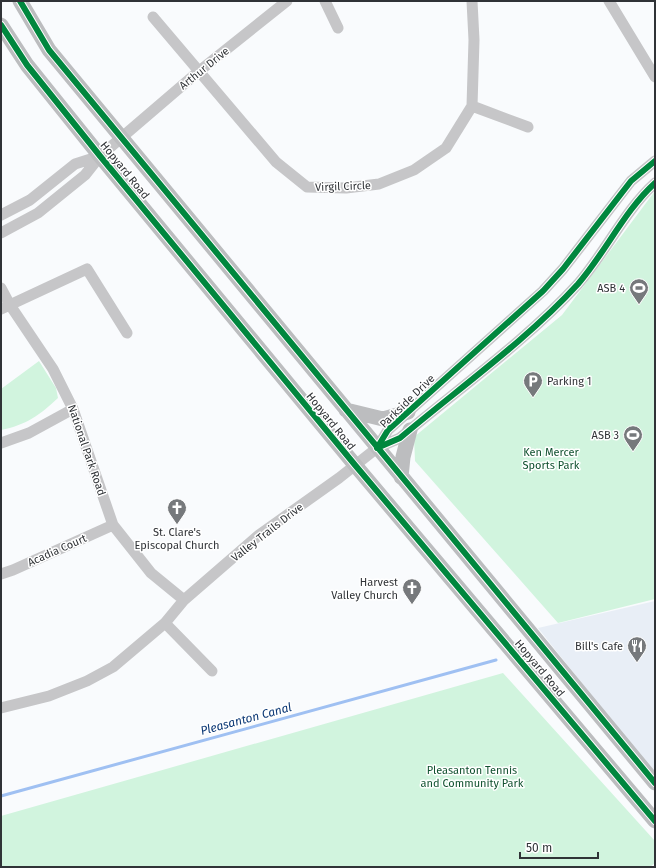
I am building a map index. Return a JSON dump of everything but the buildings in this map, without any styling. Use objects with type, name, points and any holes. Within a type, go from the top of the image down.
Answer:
[{"type":"main road","name":"Hopyard Road","points":[[20,1],[50,50],[655,783]]},
{"type":"main road","name":"Hopyard Road","points":[[1,25],[27,65],[100,156],[355,465],[654,822]]},
{"type":"main road","points":[[346,410],[384,419],[408,412]]},
{"type":"main road","points":[[401,477],[403,457],[410,430]]},
{"type":"street","name":"Arthur Drive","points":[[123,137],[198,72],[287,1]]},
{"type":"street","points":[[325,1],[338,28]]},
{"type":"street","points":[[472,1],[474,40],[472,106],[528,127]]},
{"type":"street","points":[[609,1],[655,77]]},
{"type":"street","name":"Virgil Circle","points":[[153,17],[198,72],[276,162],[307,187],[346,188],[379,184],[414,170],[446,148],[472,106]]},
{"type":"street","points":[[1,233],[38,213],[85,175],[100,156],[123,137]]},
{"type":"street","points":[[1,215],[30,200],[75,164],[100,156]]},
{"type":"street","name":"Parkside Drive","points":[[377,448],[388,430],[543,291],[563,269],[631,181],[655,161]]},
{"type":"street","name":"Parkside Drive","points":[[377,448],[400,438],[556,306],[594,264],[645,192],[655,183]]},
{"type":"street","points":[[5,307],[87,269],[127,332]]},
{"type":"street","name":"National Park Road","points":[[1,288],[5,307],[53,369],[73,409],[112,525],[151,574],[184,600]]},
{"type":"street","points":[[1,443],[29,433],[73,409]]},
{"type":"street","name":"Valley Trails Drive","points":[[1,708],[49,696],[94,677],[113,667],[165,623],[184,600],[259,535],[377,448]]},
{"type":"street","name":"Acadia Court","points":[[1,574],[112,525]]},
{"type":"street","points":[[165,623],[212,671]]},
{"type":"shaded area","points":[[655,601],[655,775],[538,628]]},
{"type":"green space","name":"Ken Mercer Sports Park","points":[[655,191],[655,599],[558,623],[415,461],[414,437],[562,315]]},
{"type":"green space","points":[[39,361],[56,388],[58,398],[45,409],[25,422],[1,430],[1,389]]},
{"type":"green space","name":"Pleasanton Tennis and Community Park","points":[[503,673],[655,841],[655,863],[650,867],[1,867],[1,816]]},
{"type":"waterway","name":"Pleasanton Canal","points":[[1,796],[496,660]]},
{"type":"cycle path","points":[[20,1],[49,50],[655,783]]},
{"type":"cycle path","points":[[1,25],[27,65],[100,156],[355,465],[655,821]]},
{"type":"cycle path","points":[[377,448],[388,430],[543,291],[563,269],[631,181],[655,161]]},
{"type":"cycle path","points":[[377,448],[400,438],[492,364],[558,305],[588,272],[634,206],[655,183]]},
{"type":"place","name":"ASB 4","points":[[639,305]]},
{"type":"place","name":"Parking 1","points":[[533,398]]},
{"type":"place","name":"ASB 3","points":[[633,452]]},
{"type":"place","name":"St. Clare's Episcopal Church","points":[[177,525]]},
{"type":"place","name":"Harvest Valley Church","points":[[412,605]]},
{"type":"place","name":"Bill's Cafe","points":[[637,663]]}]
